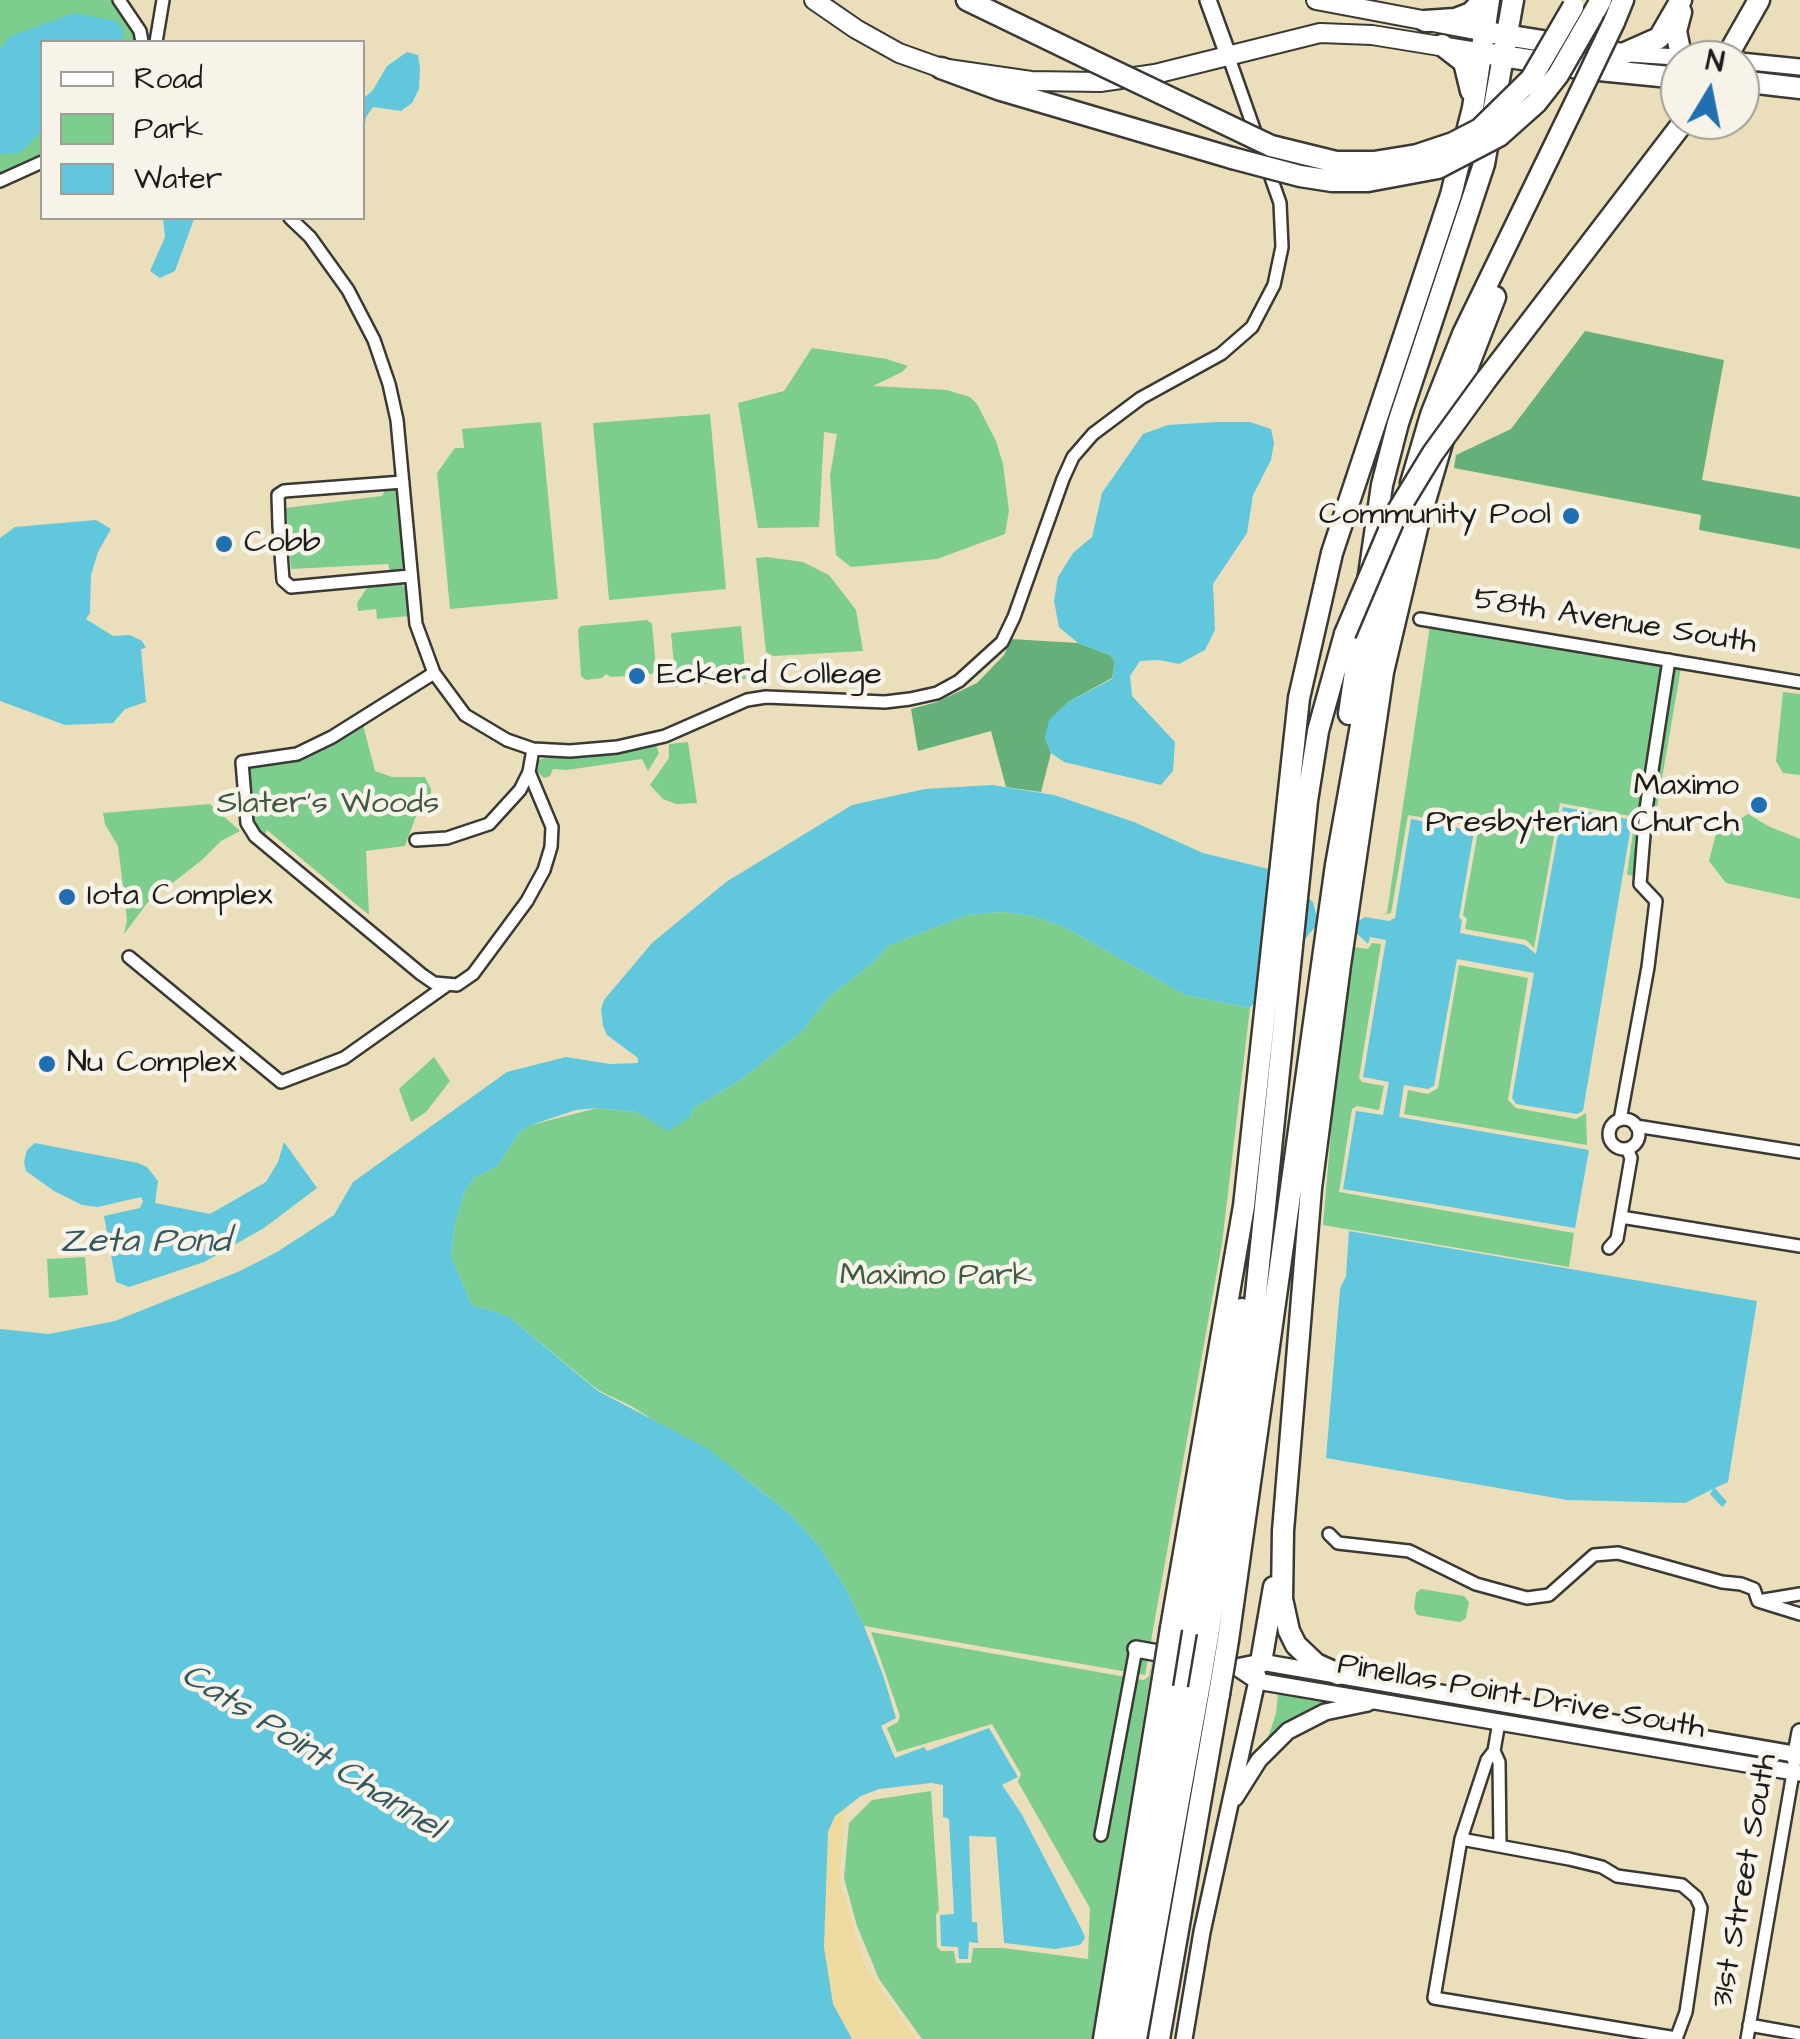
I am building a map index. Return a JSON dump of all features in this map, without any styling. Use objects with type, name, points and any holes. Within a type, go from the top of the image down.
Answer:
[{"type":"highway","points":[[967,0],[1271,146],[1306,158],[1336,162],[1374,162],[1416,155],[1480,129],[1531,79],[1586,6]]},
{"type":"highway","points":[[1343,860],[1337,807],[1382,486],[1398,423],[1484,164],[1495,44],[1486,0],[1471,13],[1455,19],[1425,21]]},
{"type":"highway","points":[[1218,1638],[1262,1240],[1274,1022],[1292,851],[1299,698],[1332,553],[1451,195],[1473,108],[1512,0]]},
{"type":"highway","points":[[1338,1674],[1307,1657],[1289,1631],[1282,1599],[1283,1531],[1331,964],[1343,860],[1387,580],[1431,414],[1463,334],[1515,233],[1623,0]]},
{"type":"highway","points":[[1495,44],[1623,54],[1659,38],[1683,0]]},
{"type":"highway","points":[[1678,40],[1683,0]]},
{"type":"highway","points":[[1737,40],[1759,0]]},
{"type":"highway","points":[[941,68],[1001,90],[1300,176],[1368,181],[1438,168],[1499,136],[1536,103],[1558,75],[1586,6]]},
{"type":"highway","points":[[1495,44],[1660,74]]},
{"type":"highway","points":[[1442,45],[1464,62],[1473,108]]},
{"type":"highway","points":[[1760,83],[1800,88]]},
{"type":"highway","points":[[1292,851],[1318,731],[1345,634],[1397,512],[1432,452],[1670,140]]},
{"type":"highway","points":[[1159,2039],[1209,1692],[1331,964]]},
{"type":"highway","points":[[1104,2039],[1274,1022]]},
{"type":"highway","points":[[1121,2039],[1249,1270],[1262,1240]]},
{"type":"highway","points":[[1259,1671],[1283,1531]]},
{"type":"highway","points":[[1136,2039],[1209,1692]]},
{"type":"main road","points":[[814,0],[899,53],[941,68],[1031,81],[1100,82],[1155,74],[1300,36],[1336,32],[1442,45],[1495,44]]},
{"type":"main road","points":[[1316,0],[1425,21],[1495,44]]},
{"type":"street","points":[[118,0],[140,31],[142,40]]},
{"type":"street","points":[[156,40],[163,0]]},
{"type":"street","points":[[292,220],[310,236],[348,290],[371,332],[389,384],[416,624],[434,674],[465,715],[507,740],[533,749],[570,751],[617,747],[665,736],[747,700],[766,697],[886,702],[937,693],[959,682],[1002,642],[1062,478],[1073,458],[1111,418],[1220,354],[1252,327],[1274,285],[1282,248],[1280,203],[1208,0]]},
{"type":"street","points":[[1623,54],[1660,57]]},
{"type":"street","points":[[1760,63],[1800,67]]},
{"type":"street","points":[[0,180],[40,163]]},
{"type":"street","points":[[403,482],[284,491],[278,495],[279,526],[284,580],[291,587],[410,576]]},
{"type":"street","name":"58th Avenue South","points":[[1420,619],[1800,682]]},
{"type":"street","points":[[1636,1126],[1636,1142],[1627,1149],[1616,1147],[1609,1138],[1611,1126],[1620,1120],[1648,967],[1656,901],[1640,884],[1646,810],[1669,660]]},
{"type":"street","points":[[434,674],[297,754],[242,762],[248,823],[255,836],[434,983],[457,985],[473,974],[542,876],[551,847],[552,827],[530,777],[533,749]]},
{"type":"street","points":[[416,840],[446,838],[490,824],[530,777]]},
{"type":"street","points":[[130,958],[281,1082],[344,1058],[448,986]]},
{"type":"street","points":[[1620,1120],[1636,1126],[1800,1152]]},
{"type":"street","points":[[1609,1248],[1618,1239],[1631,1158],[1627,1149]]},
{"type":"street","points":[[1621,1217],[1800,1246]]},
{"type":"street","points":[[1329,1534],[1338,1544],[1409,1550],[1476,1584],[1527,1598],[1549,1595],[1594,1555],[1618,1554],[1740,1584],[1754,1589],[1758,1601]]},
{"type":"street","points":[[1758,1601],[1800,1594]]},
{"type":"street","points":[[1758,1601],[1800,1614]]},
{"type":"street","points":[[1101,1834],[1136,1649]]},
{"type":"street","name":"Pinellas Point Drive South","points":[[1136,1649],[1259,1671],[1388,1702],[1796,1773]]},
{"type":"street","points":[[1184,2039],[1227,1810],[1259,1671]]},
{"type":"street","name":"Pinellas Point Drive South","points":[[1259,1671],[1338,1674],[1798,1754]]},
{"type":"street","points":[[1396,1684],[1407,1705]]},
{"type":"street","points":[[1227,1810],[1258,1760],[1288,1731],[1337,1708],[1388,1702]]},
{"type":"street","points":[[1462,1839],[1602,1866],[1617,1876],[1682,1885],[1696,1896],[1700,1908],[1686,2012],[1676,2039],[1434,1998],[1462,1839],[1482,1775],[1494,1751],[1502,1702]]},
{"type":"street","name":"31st Street South","points":[[1748,2032],[1796,1773],[1800,1732]]},
{"type":"street","points":[[1494,1751],[1500,1762],[1500,1846]]},
{"type":"street","points":[[1482,1775],[1500,1777]]},
{"type":"street","points":[[1748,2032],[1800,2034]]},
{"type":"green space","points":[[0,0],[115,0],[136,40],[40,40],[40,154],[0,175]]},
{"type":"green space","points":[[1585,331],[1724,360],[1702,480],[1800,497],[1800,549],[1699,530],[1701,515],[1454,468],[1456,455],[1511,429]]},
{"type":"green space","points":[[812,348],[887,359],[908,366],[873,386],[947,390],[970,397],[996,441],[1003,464],[1009,511],[1005,534],[937,559],[851,567],[836,555],[830,476],[837,434],[824,432],[819,527],[758,528],[738,403],[784,391]]},
{"type":"green space","points":[[710,414],[726,589],[609,600],[593,423]]},
{"type":"green space","points":[[541,422],[558,599],[450,609],[437,473],[455,448],[464,448],[462,429]]},
{"type":"green space","points":[[387,486],[399,493],[405,564],[400,571],[391,573],[388,564],[291,569],[286,508],[382,496]]},
{"type":"green space","points":[[756,558],[803,562],[829,575],[856,610],[863,651],[773,656],[766,652]]},
{"type":"green space","points":[[401,584],[408,591],[410,616],[377,619],[376,609],[358,611],[357,603],[369,585]]},
{"type":"green space","points":[[647,620],[652,624],[656,668],[652,674],[636,675],[631,671],[627,676],[606,674],[586,680],[581,676],[581,626]]},
{"type":"green space","points":[[741,626],[746,679],[676,687],[671,633]]},
{"type":"green space","points":[[1430,626],[1681,668],[1645,877],[1627,875],[1635,817],[1560,803],[1534,948],[1526,940],[1465,929],[1467,919],[1463,915],[1478,832],[1475,826],[1408,815],[1391,913],[1383,915],[1387,913]]},
{"type":"green space","points":[[1011,639],[1078,643],[1110,655],[1115,662],[1112,678],[1068,702],[1045,738],[1051,753],[1041,792],[1006,787],[991,731],[918,751],[911,709],[937,702],[977,683],[1004,655]]},
{"type":"green space","points":[[1783,692],[1800,694],[1800,775],[1783,773],[1776,761]]},
{"type":"green space","name":"Slater's Woods","points":[[362,721],[375,771],[392,777],[425,777],[431,789],[431,810],[419,808],[405,846],[366,851],[369,915],[267,830],[263,839],[252,824],[246,773],[251,762],[275,760]]},
{"type":"green space","points":[[688,742],[697,803],[676,804],[663,799],[650,785],[669,758],[669,744]]},
{"type":"green space","points":[[656,745],[659,753],[648,771],[642,759],[553,769],[544,778],[535,770],[539,760],[550,756],[579,757]]},
{"type":"green space","points":[[210,804],[240,831],[221,841],[148,902],[124,934],[127,920],[118,846],[103,813]]},
{"type":"green space","points":[[1748,814],[1800,839],[1800,899],[1726,883],[1709,861],[1716,834]]},
{"type":"green space","name":"Maximo Park","points":[[1004,912],[1062,926],[1185,995],[1250,1008],[1222,1243],[1145,1675],[864,1626],[819,1546],[790,1514],[740,1474],[631,1406],[598,1390],[508,1316],[472,1305],[451,1256],[465,1191],[475,1177],[497,1167],[518,1134],[531,1125],[597,1108],[637,1112],[661,1125],[678,1123],[802,1031],[829,997],[888,946],[967,915]]},
{"type":"green space","points":[[1372,943],[1381,944],[1359,1078],[1384,1086],[1379,1110],[1357,1106],[1352,1109],[1339,1192],[1574,1233],[1569,1267],[1323,1225],[1347,946],[1368,949]]},
{"type":"green space","points":[[1459,965],[1528,978],[1508,1100],[1516,1108],[1576,1119],[1586,1113],[1587,1145],[1404,1114],[1408,1090],[1428,1094],[1438,1088]]},
{"type":"green space","points":[[434,1057],[450,1081],[426,1112],[411,1122],[399,1089]]},
{"type":"green space","points":[[85,1257],[88,1295],[49,1298],[47,1259]]},
{"type":"green space","points":[[1421,1589],[1464,1596],[1469,1602],[1466,1618],[1460,1622],[1417,1615],[1416,1593]]},
{"type":"green space","points":[[871,1632],[1126,1677],[1095,1838],[1104,1841],[1136,1679],[1149,1676],[1153,1658],[1093,2039],[922,2039],[879,1979],[857,1926],[844,1878],[849,1823],[872,1800],[931,1791],[939,1910],[937,1947],[954,1951],[956,1963],[971,1963],[973,1948],[1088,1959],[1090,1908],[1018,1782],[1021,1774],[992,1724],[897,1752],[887,1728],[898,1722],[900,1716]]},
{"type":"green space","points":[[1278,1693],[1331,1703],[1298,1716],[1267,1740]]},
{"type":"sand","points":[[846,1805],[839,1879],[864,1964],[916,2039],[852,2039],[833,2004],[824,1947],[825,1871],[828,1832],[835,1816]]},
{"type":"water","points":[[74,13],[116,21],[123,29],[123,40],[40,40],[40,133],[20,153],[0,154],[0,49],[11,36]]},
{"type":"water","points":[[407,52],[418,55],[419,89],[412,103],[401,111],[373,107],[365,124],[365,97],[387,66]]},
{"type":"water","points":[[163,220],[194,220],[175,271],[160,278],[150,271],[165,237]]},
{"type":"water","points":[[1250,422],[1271,429],[1274,443],[1271,460],[1253,495],[1247,533],[1213,584],[1215,630],[1205,650],[1179,664],[1140,661],[1130,676],[1132,696],[1175,742],[1173,771],[1161,785],[1064,762],[1051,753],[1045,738],[1049,720],[1068,702],[1112,679],[1115,662],[1110,655],[1078,643],[1059,627],[1054,601],[1058,577],[1073,553],[1092,537],[1102,493],[1143,434],[1168,425]]},
{"type":"water","points":[[96,520],[111,529],[91,575],[90,613],[86,619],[113,636],[130,635],[142,641],[146,648],[141,649],[146,702],[125,709],[113,723],[65,725],[0,701],[0,538],[15,527]]},
{"type":"water","name":"Cats Point Channel","points":[[992,785],[1054,795],[1134,822],[1203,853],[1273,870],[1313,902],[1316,914],[1357,922],[1365,917],[1389,921],[1395,918],[1411,819],[1474,831],[1459,918],[1460,933],[1525,945],[1536,954],[1563,807],[1632,820],[1583,1111],[1577,1114],[1516,1104],[1512,1098],[1534,973],[1457,959],[1434,1086],[1428,1089],[1404,1085],[1399,1117],[1589,1150],[1575,1228],[1343,1189],[1356,1111],[1383,1115],[1389,1082],[1363,1077],[1386,940],[1370,937],[1368,944],[1356,933],[1314,928],[1250,1008],[1185,995],[1062,926],[1004,912],[967,915],[888,946],[829,997],[802,1031],[742,1079],[692,1109],[691,1116],[668,1131],[637,1112],[576,1110],[531,1125],[518,1134],[497,1167],[475,1177],[465,1191],[451,1256],[472,1305],[508,1316],[598,1391],[707,1448],[790,1514],[819,1546],[864,1626],[883,1675],[896,1718],[881,1726],[895,1758],[924,1747],[927,1751],[989,1728],[1018,1777],[1002,1785],[1021,1813],[1082,1930],[1085,1938],[1080,1945],[1055,1949],[1004,1943],[996,1837],[969,1836],[972,1922],[977,1922],[978,1943],[969,1942],[968,1959],[959,1959],[958,1947],[941,1946],[940,1915],[954,1914],[949,1819],[943,1817],[943,1785],[931,1783],[879,1789],[861,1796],[835,1816],[828,1832],[824,1947],[833,2004],[852,2039],[0,2039],[0,1329],[49,1334],[115,1321],[240,1271],[334,1215],[353,1182],[507,1072],[566,1057],[610,1064],[638,1063],[638,1058],[607,1035],[601,1009],[604,1000],[652,943],[726,882],[852,805],[925,789]]},
{"type":"water","name":"Zeta Pond","points":[[284,1142],[317,1188],[264,1228],[204,1262],[129,1287],[116,1282],[104,1216],[140,1208],[141,1197],[98,1207],[82,1205],[26,1171],[24,1162],[27,1150],[35,1143],[138,1163],[147,1167],[158,1181],[155,1203],[210,1214],[266,1182]]},
{"type":"water","points":[[1349,1231],[1757,1301],[1728,1482],[1715,1488],[1727,1502],[1722,1507],[1710,1494],[1713,1489],[1685,1503],[1567,1500],[1326,1458],[1340,1289],[1346,1276]]},
{"type":"place","name":"Community Pool","points":[[1571,516]]},
{"type":"place","name":"Cobb","points":[[224,544]]},
{"type":"place","name":"Eckerd College","points":[[637,676]]},
{"type":"place","name":"Maximo Presbyterian Church","points":[[1759,805]]},
{"type":"place","name":"Iota Complex","points":[[67,897]]},
{"type":"place","name":"Nu Complex","points":[[47,1064]]}]
